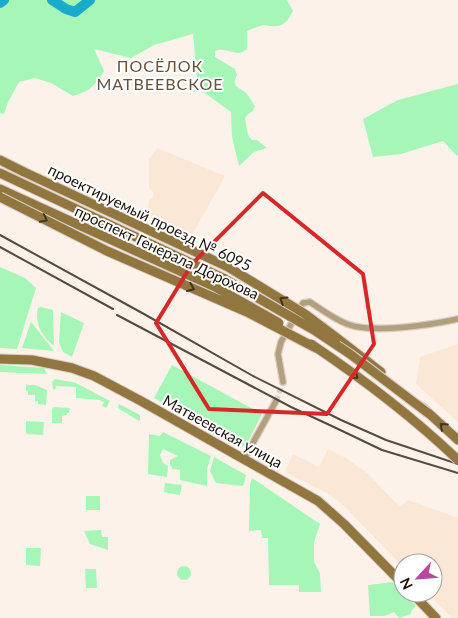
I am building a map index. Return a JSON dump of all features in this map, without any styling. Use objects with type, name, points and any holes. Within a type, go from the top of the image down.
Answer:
[{"type":"main road","name":"проектируемый проезд № 6095","points":[[0,160],[228,267],[305,314],[406,391],[428,413]]},
{"type":"main road","name":"проспект Генерала Дорохова","points":[[0,173],[223,278],[314,330],[350,354],[428,413],[458,440]]},
{"type":"main road","name":"проспект Генерала Дорохова","points":[[0,189],[217,288],[278,323],[316,348],[399,409],[458,460]]},
{"type":"main road","points":[[0,197],[107,251],[247,312],[316,348]]},
{"type":"main road","name":"Матвеевская улица","points":[[0,358],[64,365],[94,376],[318,501],[332,512],[393,574]]},
{"type":"main road","points":[[422,603],[436,618]]},
{"type":"street","points":[[283,382],[278,354],[281,342],[304,303],[310,302],[348,325],[368,328],[422,326],[458,319]]},
{"type":"street","points":[[244,459],[276,401]]},
{"type":"highlighted area","points":[[263,193],[363,274],[374,344],[327,414],[209,409],[156,323],[192,264]]},
{"type":"shaded area","points":[[157,148],[225,176],[191,237],[147,216],[149,200],[153,197],[153,192],[149,188],[149,159]]},
{"type":"shaded area","points":[[458,344],[458,422],[416,384],[420,357]]},
{"type":"shaded area","points":[[328,449],[346,458],[367,473],[400,507],[408,500],[458,518],[458,618],[452,618],[438,603],[443,603],[443,553],[393,553],[393,557],[342,504],[329,494],[285,472],[293,454],[319,467]]},
{"type":"green space","points":[[0,0],[287,0],[293,11],[285,23],[279,26],[263,25],[247,31],[247,49],[243,52],[215,51],[215,57],[235,69],[237,75],[235,83],[237,87],[247,94],[255,106],[253,111],[245,118],[248,135],[252,140],[257,140],[267,148],[254,152],[239,166],[232,137],[231,112],[198,88],[193,34],[154,45],[131,58],[94,49],[104,71],[88,90],[73,96],[51,83],[35,78],[19,82],[4,114],[0,113]]},
{"type":"green space","points":[[458,84],[457,156],[443,141],[401,154],[373,157],[363,119],[398,100]]},
{"type":"green space","points":[[0,267],[25,278],[36,288],[17,349],[0,348]]},
{"type":"green space","points":[[38,308],[53,310],[54,346],[43,334],[38,324]]},
{"type":"green space","points":[[61,312],[84,323],[72,357],[63,352],[59,342]]},
{"type":"green space","points":[[31,322],[54,351],[22,348]]},
{"type":"green space","points":[[0,365],[44,368],[47,374],[0,372]]},
{"type":"green space","points":[[172,365],[262,414],[245,447],[154,398]]},
{"type":"green space","points":[[55,379],[76,383],[110,401],[106,408],[102,406],[104,402],[100,400],[76,398],[76,387],[56,386],[55,390],[53,389],[52,382]]},
{"type":"green space","points":[[26,385],[35,385],[47,390],[46,405],[38,404],[38,401],[35,401],[35,395],[28,395]]},
{"type":"green space","points":[[119,404],[140,415],[140,420],[118,408]]},
{"type":"green space","points":[[54,407],[70,408],[67,415],[62,416],[62,423],[52,423],[52,409]]},
{"type":"green space","points":[[26,421],[44,422],[43,435],[26,434]]},
{"type":"green space","points":[[163,432],[211,456],[207,469],[207,486],[180,480],[180,470],[172,469],[170,466],[170,460],[178,456],[163,449],[160,455],[163,463],[168,466],[167,477],[148,474],[149,434],[160,436]]},
{"type":"green space","points":[[214,457],[246,475],[244,484],[242,486],[216,483],[210,471]]},
{"type":"green space","points":[[252,478],[320,524],[314,542],[314,562],[320,573],[321,592],[299,592],[299,585],[269,585],[268,538],[262,538],[261,530],[249,531],[250,484]]},
{"type":"green space","points":[[165,483],[182,485],[180,495],[164,492]]},
{"type":"green space","points":[[86,496],[100,496],[100,510],[86,510]]},
{"type":"green space","points":[[101,530],[102,537],[108,537],[108,550],[90,544],[84,531]]},
{"type":"green space","points":[[26,548],[41,548],[40,566],[26,565]]},
{"type":"green space","points":[[184,566],[189,568],[191,573],[189,578],[184,580],[179,578],[177,573],[179,568]]},
{"type":"green space","points":[[85,569],[96,569],[97,588],[86,588]]},
{"type":"green space","points":[[393,582],[393,603],[413,603],[416,606],[411,611],[411,614],[399,618],[394,612],[384,616],[370,616],[368,585]]},
{"type":"waterway","points":[[0,3],[4,0]]},
{"type":"waterway","points":[[52,0],[66,9],[75,12],[90,0]]},
{"type":"tunnel","points":[[276,401],[283,382]]},
{"type":"railway","points":[[0,235],[253,376],[386,440],[458,464]]},
{"type":"railway","points":[[0,247],[113,309]]},
{"type":"railway","points":[[117,315],[291,407],[382,450],[458,473]]},
{"type":"district","name":"ПОСЁЛОК МАТВЕЕВСКОЕ","points":[[160,74]]}]
